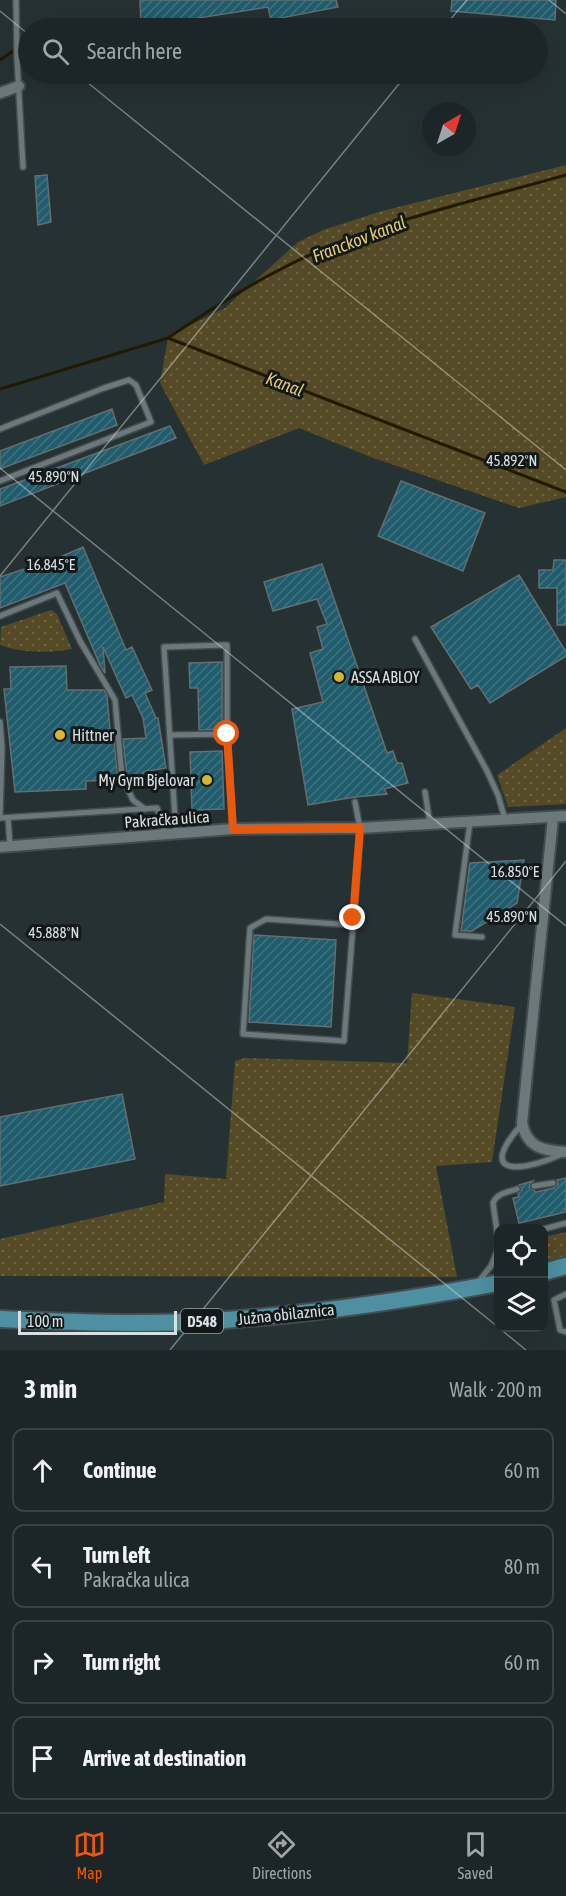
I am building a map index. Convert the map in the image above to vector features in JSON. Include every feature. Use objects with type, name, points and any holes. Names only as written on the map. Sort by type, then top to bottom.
[{"type":"main road","points":[[548,1271],[566,1266]]},
{"type":"main road","name":"Južna obilaznica","points":[[0,1319],[219,1320],[331,1310],[494,1284]]},
{"type":"street","points":[[0,93],[19,86]]},
{"type":"street","name":"Pakračka ulica","points":[[5,847],[233,829],[360,828],[566,816]]},
{"type":"street","points":[[553,818],[522,1124],[525,1134],[543,1150],[566,1152]]},
{"type":"lane","points":[[16,0],[18,57]]},
{"type":"lane","points":[[19,86],[23,167]]},
{"type":"lane","points":[[0,429],[129,380],[136,386],[151,422],[0,481]]},
{"type":"lane","points":[[0,616],[57,593],[80,641],[115,700],[122,777],[133,800],[144,809]]},
{"type":"lane","points":[[415,639],[487,771],[498,795],[505,820]]},
{"type":"lane","points":[[171,833],[170,735],[164,647],[227,645],[227,734],[233,829]]},
{"type":"lane","points":[[0,722],[2,748],[0,818],[157,808],[171,833]]},
{"type":"lane","points":[[170,735],[227,734]]},
{"type":"lane","points":[[425,792],[430,824]]},
{"type":"lane","points":[[352,925],[266,919],[250,928],[243,1034],[344,1041],[360,828],[355,802]]},
{"type":"lane","points":[[5,847],[8,818]]},
{"type":"lane","points":[[470,822],[455,934],[482,937]]},
{"type":"lane","points":[[522,1124],[503,1149],[501,1158],[505,1165],[522,1166],[541,1162],[566,1152]]},
{"type":"lane","points":[[534,1186],[553,1183]]},
{"type":"lane","points":[[495,1224],[492,1208],[495,1198],[517,1189]]},
{"type":"lane","points":[[548,1228],[566,1223]]},
{"type":"lane","points":[[469,1288],[480,1281],[494,1259]]},
{"type":"lane","points":[[566,1294],[554,1300],[560,1330],[566,1332]]},
{"type":"shaded area","points":[[566,165],[566,497],[519,508],[368,456],[299,428],[204,465],[160,383],[168,338],[225,308],[298,242],[323,230],[382,211]]},
{"type":"shaded area","points":[[51,610],[57,614],[72,649],[36,652],[16,650],[0,645],[1,627]]},
{"type":"shaded area","points":[[566,728],[566,804],[508,807],[497,775]]},
{"type":"shaded area","points":[[412,993],[515,1007],[492,1162],[436,1166],[457,1277],[0,1276],[0,1239],[164,1202],[165,1174],[226,1179],[235,1061],[245,1058],[407,1063]]},
{"type":"shaded area","points":[[566,1232],[566,1256],[548,1261],[548,1236]]},
{"type":"building","points":[[140,0],[336,0],[338,7],[281,18],[271,18],[268,7],[198,18],[141,18]]},
{"type":"building","points":[[452,0],[556,0],[555,20],[451,11]]},
{"type":"building","points":[[47,175],[51,222],[38,225],[35,176]]},
{"type":"building","points":[[112,409],[117,425],[0,469],[0,451]]},
{"type":"building","points":[[170,426],[176,438],[0,506],[0,489]]},
{"type":"building","points":[[401,481],[485,513],[463,571],[378,536]]},
{"type":"building","points":[[83,547],[126,650],[132,647],[152,690],[145,693],[158,718],[166,768],[143,772],[143,781],[130,782],[127,776],[123,739],[146,738],[143,718],[132,695],[126,698],[103,647],[105,673],[100,665],[65,583],[0,608],[0,577],[58,558]]},
{"type":"building","points":[[554,560],[566,560],[566,625],[557,625],[557,588],[539,588],[539,570],[553,570]]},
{"type":"building","name":"ASSA ABLOY","points":[[322,564],[387,753],[393,751],[397,763],[402,763],[408,783],[384,789],[387,794],[308,805],[292,709],[323,702],[310,653],[323,649],[317,627],[327,624],[317,599],[273,611],[264,582]]},
{"type":"building","points":[[519,575],[566,652],[566,656],[490,703],[478,685],[471,689],[431,627]]},
{"type":"building","points":[[222,662],[222,729],[199,730],[198,688],[190,688],[189,663]]},
{"type":"building","name":"Hittner","points":[[66,666],[67,690],[104,690],[107,696],[118,780],[86,781],[86,789],[15,792],[4,689],[11,689],[10,667]]},
{"type":"building","name":"My Gym Bjelovar","points":[[222,751],[224,809],[192,810],[190,752]]},
{"type":"building","points":[[524,860],[517,903],[472,931],[461,931],[470,863]]},
{"type":"building","points":[[254,935],[336,940],[331,1027],[249,1022]]},
{"type":"building","points":[[122,1094],[135,1159],[0,1186],[0,1117]]},
{"type":"building","points":[[566,1178],[566,1212],[519,1223],[513,1198],[519,1197],[518,1194],[522,1190],[519,1185],[533,1181],[529,1187],[536,1192],[554,1188],[558,1184],[557,1180]]},
{"type":"waterway","points":[[0,60],[16,49]]},
{"type":"waterway","name":"Franckov kanal","points":[[168,338],[267,276],[319,251],[373,230],[421,215],[566,175]]},
{"type":"waterway","name":"Kanal","points":[[0,389],[168,338],[566,492]]},
{"type":"place","name":"ASSA ABLOY","points":[[339,677]]},
{"type":"place","name":"Hittner","points":[[60,735]]},
{"type":"place","name":"My Gym Bjelovar","points":[[207,780]]},
{"type":"route","points":[[227,734],[233,829],[360,828],[353,918]]}]
